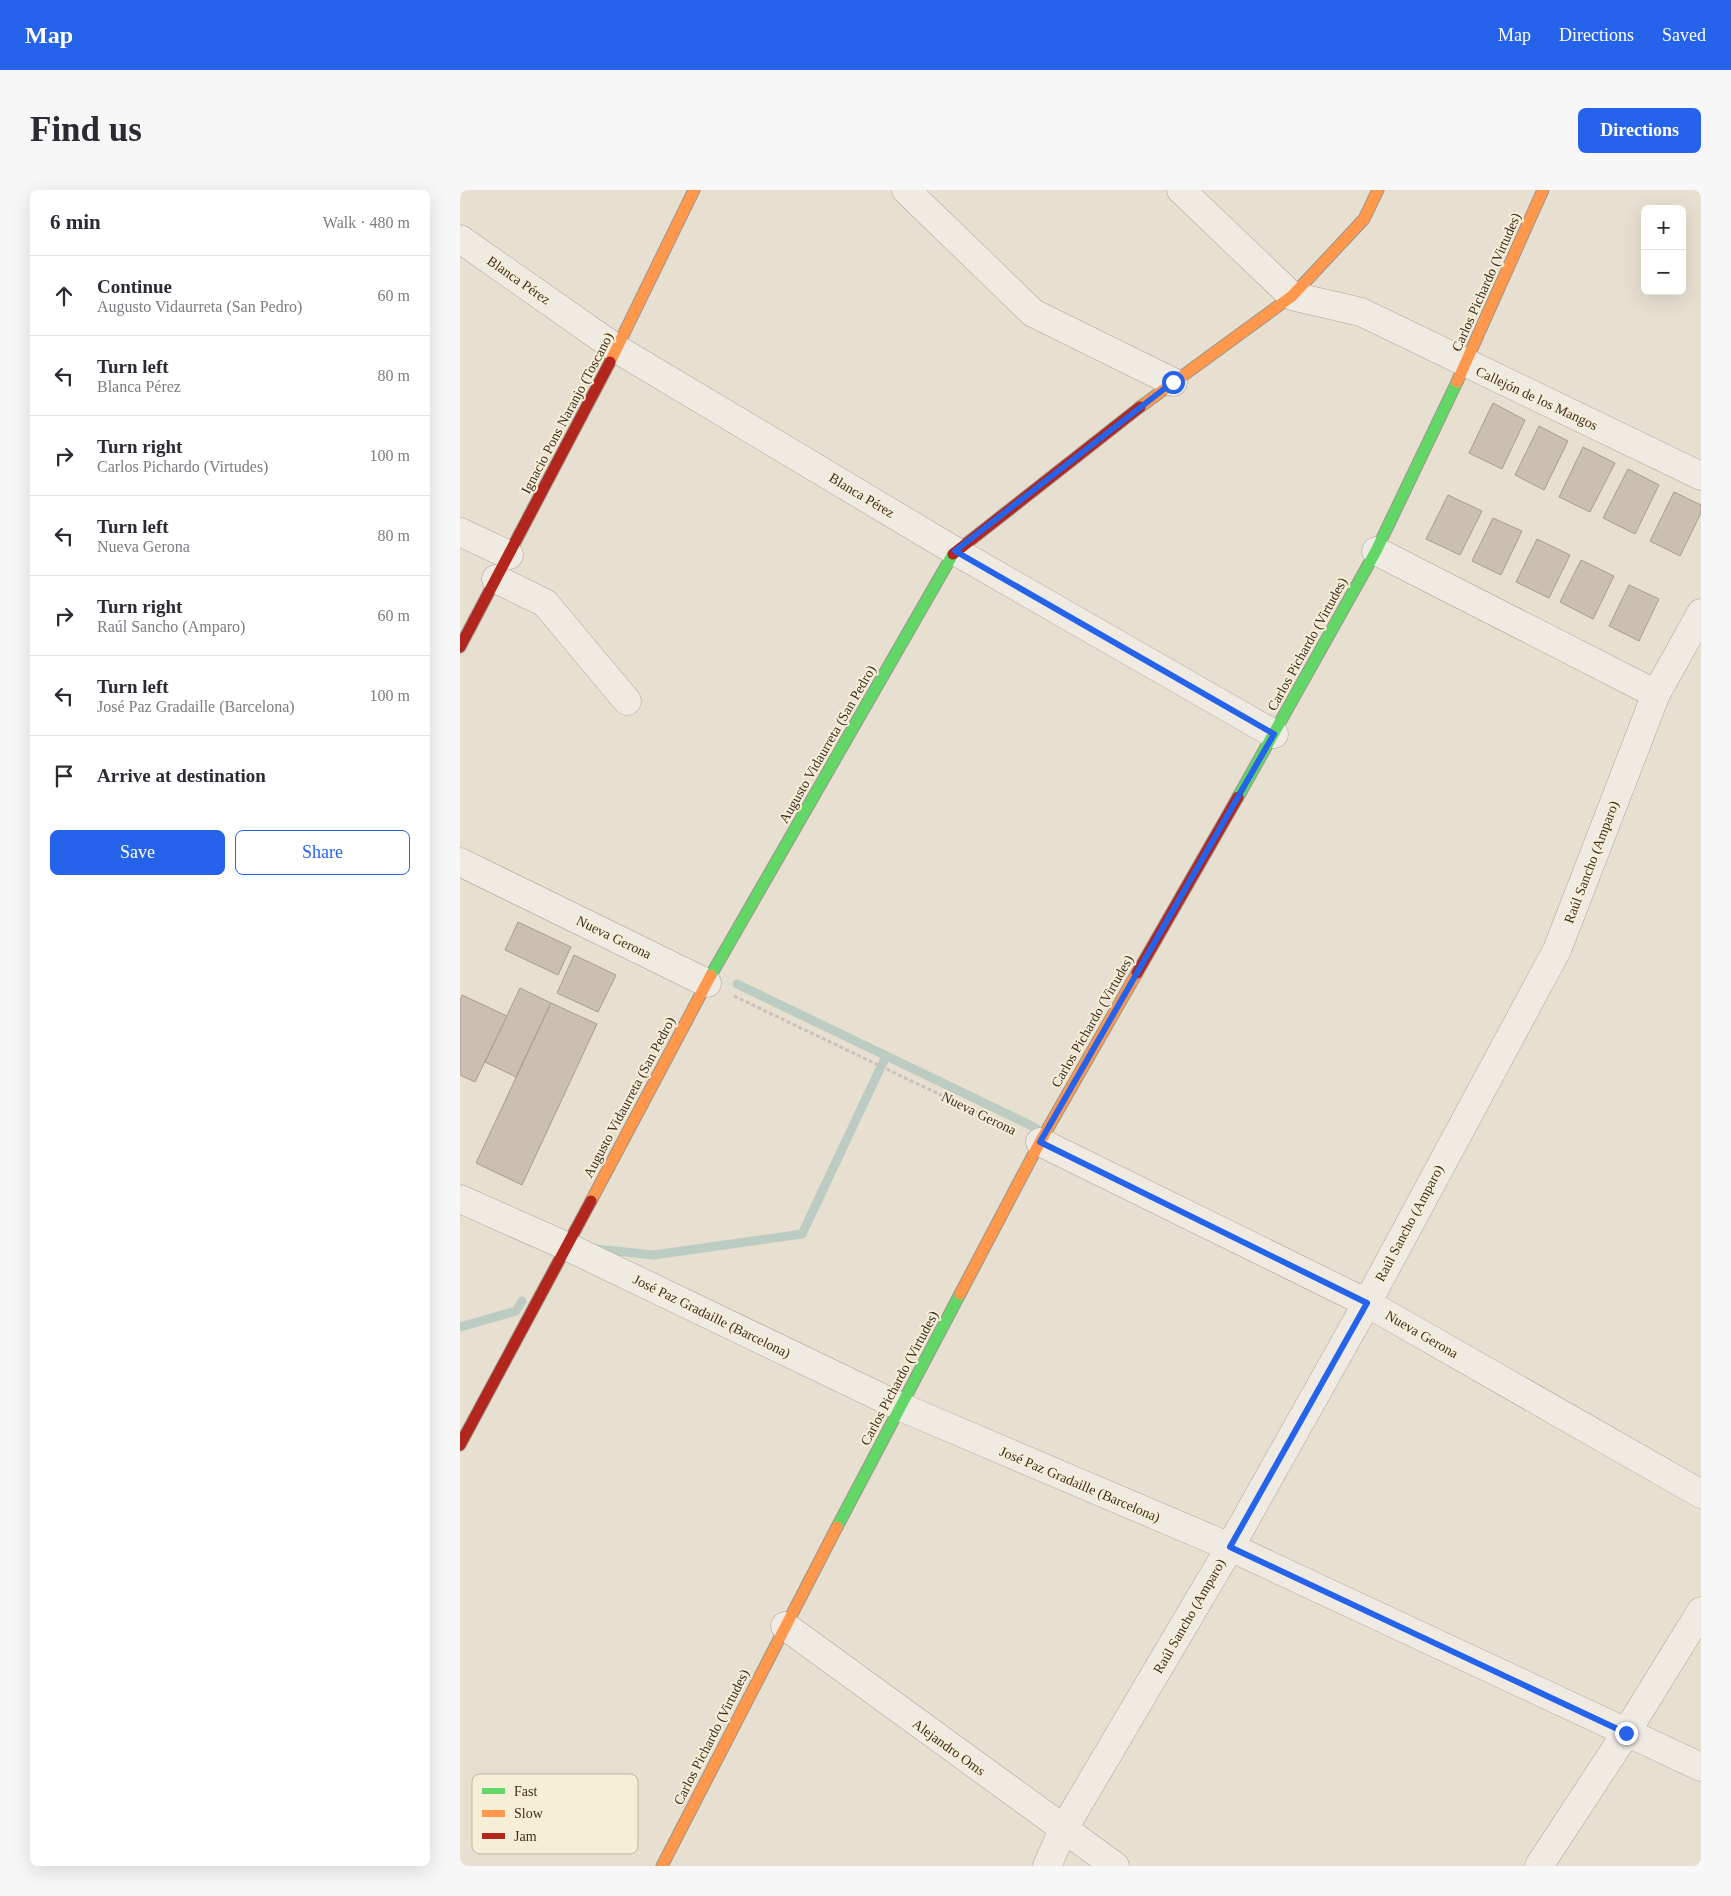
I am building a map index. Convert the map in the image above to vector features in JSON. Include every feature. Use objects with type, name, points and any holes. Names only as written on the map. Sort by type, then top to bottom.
[{"type":"street","name":"Ignacio Pons Naranjo (Toscano)","points":[[460,647],[617,350],[694,190]]},
{"type":"street","points":[[906,190],[1033,313],[1173,382]]},
{"type":"street","points":[[1180,190],[1292,296]]},
{"type":"street","name":"Augusto Vidaurreta (San Pedro)","points":[[460,1445],[707,983],[955,551],[1173,382],[1292,296],[1364,219],[1378,190]]},
{"type":"street","name":"Carlos Pichardo (Virtudes)","points":[[662,1866],[785,1626],[1040,1142],[1274,734],[1376,551],[1466,364],[1543,190]]},
{"type":"street","name":"Blanca Pérez","points":[[460,239],[617,350],[955,551],[1274,734]]},
{"type":"street","name":"Callejón de los Mangos","points":[[1292,296],[1361,312],[1701,476]]},
{"type":"street","points":[[460,532],[544,603],[627,701]]},
{"type":"street","points":[[1376,551],[1656,694]]},
{"type":"street","name":"Raúl Sancho (Amparo)","points":[[1047,1866],[1063,1830],[1230,1547],[1367,1303],[1557,950],[1656,694],[1701,613]]},
{"type":"street","name":"Nueva Gerona","points":[[460,862],[707,983]]},
{"type":"street","name":"Nueva Gerona","points":[[1040,1142],[1367,1303],[1701,1494]]},
{"type":"street","name":"José Paz Gradaille (Barcelona)","points":[[460,1199],[566,1246],[901,1407],[1230,1547],[1701,1767]]},
{"type":"street","points":[[1539,1866],[1626,1733],[1701,1611]]},
{"type":"street","name":"Alejandro Oms","points":[[785,1626],[1115,1866]]},
{"type":"path","name":"Nueva Gerona","points":[[707,983],[1040,1142]]},
{"type":"building","points":[[1493,403],[1525,420],[1502,469],[1469,453]]},
{"type":"building","points":[[1539,426],[1568,441],[1544,490],[1515,475]]},
{"type":"building","points":[[1583,447],[1615,463],[1590,512],[1559,497]]},
{"type":"building","points":[[1628,469],[1659,485],[1635,534],[1603,518]]},
{"type":"building","points":[[1674,492],[1701,505],[1701,513],[1680,556],[1650,541]]},
{"type":"building","points":[[1448,495],[1482,511],[1460,555],[1426,539]]},
{"type":"building","points":[[1493,518],[1522,531],[1501,575],[1472,561]]},
{"type":"building","points":[[1537,539],[1570,555],[1549,598],[1516,582]]},
{"type":"building","points":[[1581,560],[1614,576],[1593,619],[1560,602]]},
{"type":"building","points":[[1629,585],[1659,599],[1639,641],[1609,626]]},
{"type":"building","points":[[518,922],[571,947],[558,975],[505,950]]},
{"type":"building","points":[[574,955],[616,975],[598,1012],[557,993]]},
{"type":"building","points":[[520,988],[551,1003],[516,1077],[485,1062]]},
{"type":"building","points":[[462,995],[507,1016],[475,1082],[460,1075],[460,1000]]},
{"type":"building","points":[[551,1003],[597,1024],[522,1185],[476,1163]]},
{"type":"waterway","points":[[737,984],[1036,1128]]},
{"type":"waterway","points":[[596,1249],[654,1255],[802,1234],[886,1056]]},
{"type":"waterway","points":[[460,1327],[516,1311],[522,1301]]},
{"type":"traffic: fast","points":[[1238,797],[1376,551],[1457,382]]},
{"type":"traffic: fast","points":[[711,975],[953,554]]},
{"type":"traffic: fast","points":[[837,1527],[960,1294]]},
{"type":"traffic: slow","points":[[610,362],[694,190]]},
{"type":"traffic: slow","points":[[1140,407],[1292,296],[1364,219],[1378,190]]},
{"type":"traffic: slow","points":[[1457,382],[1543,190]]},
{"type":"traffic: slow","points":[[960,1294],[1040,1142],[1137,973]]},
{"type":"traffic: slow","points":[[591,1201],[711,975]]},
{"type":"traffic: slow","points":[[662,1866],[837,1527]]},
{"type":"traffic: jam","points":[[460,647],[610,362]]},
{"type":"traffic: jam","points":[[953,554],[1140,407]]},
{"type":"traffic: jam","points":[[1137,973],[1238,797]]},
{"type":"traffic: jam","points":[[460,1445],[591,1201]]},
{"type":"route","points":[[1173,382],[955,551],[1274,734],[1040,1142],[1367,1303],[1230,1547],[1626,1733]]}]
